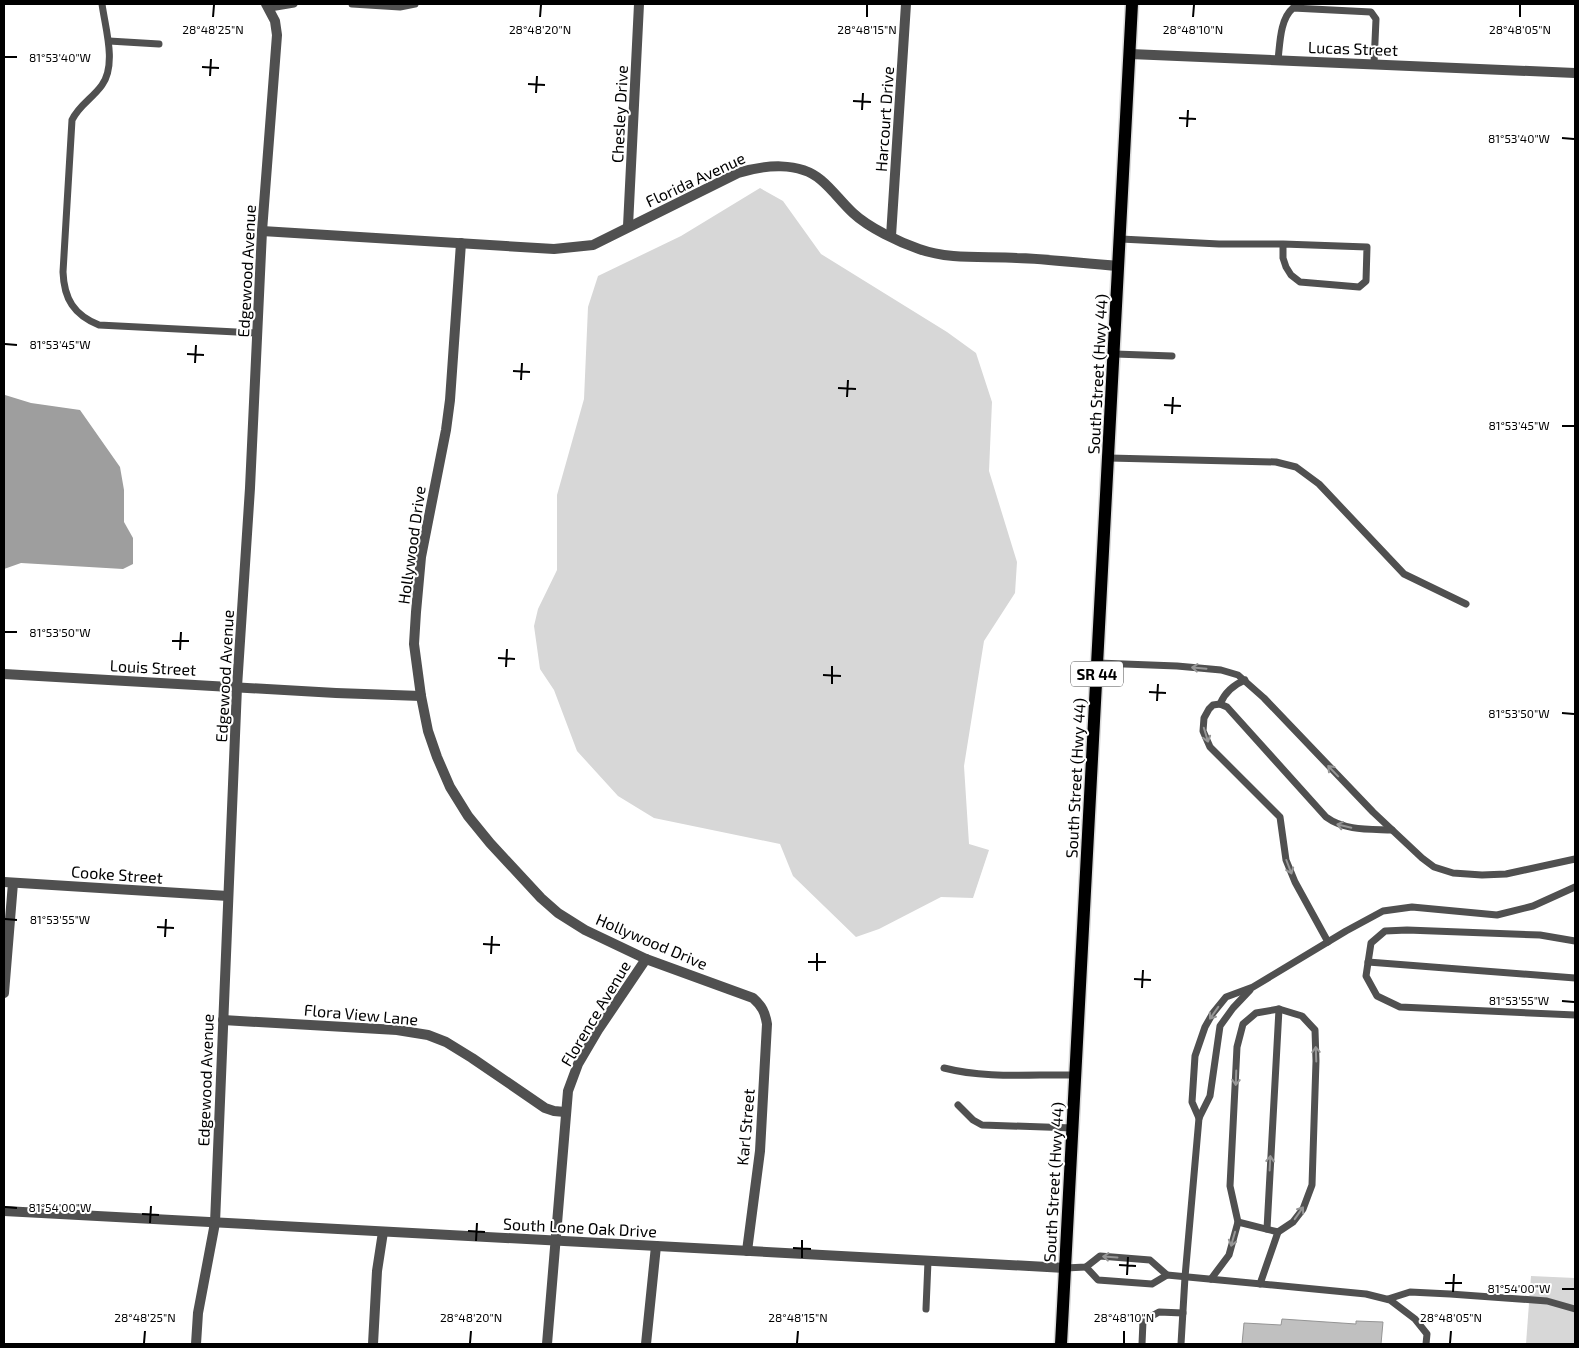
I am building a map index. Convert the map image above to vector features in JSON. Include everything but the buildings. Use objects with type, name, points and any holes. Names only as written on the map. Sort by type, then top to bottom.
[{"type":"main road","name":"South Street (Hwy 44)","points":[[1061,1344],[1115,354],[1132,4]]},
{"type":"street","name":"Chesley Drive","points":[[628,226],[639,4]]},
{"type":"street","name":"Harcourt Drive","points":[[891,236],[906,4]]},
{"type":"street","name":"Edgewood Avenue","points":[[196,1344],[198,1313],[215,1223],[237,687],[250,488],[262,232],[276,35],[275,21],[268,6]]},
{"type":"street","name":"Lucas Street","points":[[1130,54],[1575,73]]},
{"type":"street","name":"Florida Avenue","points":[[262,232],[554,249],[593,245],[738,173],[757,167],[773,165],[809,172],[866,223],[919,249],[940,254],[1119,266]]},
{"type":"street","name":"Hollywood Drive","points":[[460,243],[450,400],[446,430],[420,558],[414,644],[428,731],[450,788],[468,816],[490,842],[541,898],[558,913],[585,930],[646,959],[753,998],[762,1006]]},
{"type":"street","name":"Louis Street","points":[[4,674],[336,694],[421,696]]},
{"type":"street","name":"Cooke Street","points":[[8,882],[228,896]]},
{"type":"street","points":[[4,994],[8,882]]},
{"type":"street","name":"Florence Avenue","points":[[547,1344],[568,1091],[578,1064],[598,1030],[646,959]]},
{"type":"street","name":"Karl Street","points":[[748,1251],[760,1151],[763,1101],[767,1024],[766,1014],[762,1006]]},
{"type":"street","name":"Flora View Lane","points":[[222,1020],[397,1030],[428,1035],[446,1042],[472,1058],[546,1108],[565,1112]]},
{"type":"street","name":"South Lone Oak Drive","points":[[4,1211],[1065,1268]]},
{"type":"street","points":[[373,1344],[378,1271],[383,1232]]},
{"type":"street","points":[[646,1344],[656,1246]]},
{"type":"lane","points":[[102,4],[109,41],[107,76],[102,85],[76,111],[72,120],[63,272],[67,298],[82,316],[99,325],[257,333]]},
{"type":"lane","points":[[268,6],[294,4]]},
{"type":"lane","points":[[352,4],[400,7],[414,4]]},
{"type":"lane","points":[[1278,60],[1286,13],[1293,8],[1371,12],[1376,19],[1374,64]]},
{"type":"lane","points":[[109,41],[159,44]]},
{"type":"lane","points":[[1121,239],[1220,244],[1283,244],[1367,247],[1366,281],[1359,287],[1300,282],[1291,275],[1286,267],[1283,258],[1283,244]]},
{"type":"lane","points":[[1115,354],[1172,356]]},
{"type":"lane","points":[[1109,458],[1276,462],[1296,467],[1319,484],[1404,574],[1466,604]]},
{"type":"lane","points":[[1098,663],[1177,666],[1221,670],[1238,675],[1264,698],[1373,812],[1434,867],[1453,872],[1482,875],[1506,874],[1575,859]]},
{"type":"lane","points":[[1220,704],[1222,698],[1235,684],[1245,680]]},
{"type":"lane","points":[[1328,942],[1295,882],[1286,860],[1280,817],[1210,747],[1203,731],[1204,718],[1208,708],[1220,704],[1227,707],[1326,817],[1334,823],[1342,826],[1392,830]]},
{"type":"lane","points":[[1199,1118],[1192,1102],[1195,1056],[1213,1013],[1226,997],[1253,987],[1383,911],[1412,907],[1497,915],[1533,906],[1575,887]]},
{"type":"lane","points":[[1575,941],[1540,935],[1407,930],[1385,932],[1371,943],[1366,976],[1377,996],[1400,1007],[1575,1015]]},
{"type":"lane","points":[[1368,962],[1575,978]]},
{"type":"lane","points":[[1181,1344],[1199,1118],[1210,1096],[1220,1026],[1233,1008],[1253,987]]},
{"type":"lane","points":[[1267,1229],[1279,1009]]},
{"type":"lane","points":[[1211,1279],[1229,1255],[1238,1222],[1230,1186],[1237,1047],[1243,1024],[1256,1013],[1279,1009],[1302,1016],[1315,1030],[1316,1061],[1312,1185],[1303,1209],[1293,1222],[1278,1232],[1260,1284]]},
{"type":"lane","points":[[944,1068],[960,1072],[1002,1076],[1076,1074]]},
{"type":"lane","points":[[958,1106],[974,1120],[982,1124],[1073,1128]]},
{"type":"lane","points":[[1238,1222],[1278,1232]]},
{"type":"lane","points":[[1065,1268],[1086,1267],[1100,1256],[1150,1260],[1167,1275],[1366,1294],[1388,1300],[1415,1319],[1427,1334],[1426,1344]]},
{"type":"lane","points":[[926,1309],[928,1261]]},
{"type":"lane","points":[[1086,1267],[1098,1280],[1152,1284],[1167,1275]]},
{"type":"lane","points":[[1388,1300],[1410,1292],[1547,1301],[1575,1309]]},
{"type":"lane","points":[[1142,1344],[1143,1321],[1160,1312],[1183,1312]]},
{"type":"shaded area","points":[[760,188],[783,201],[821,254],[947,332],[976,353],[992,402],[989,471],[1017,562],[1015,593],[984,641],[964,766],[969,844],[989,850],[973,898],[941,897],[879,929],[856,937],[793,876],[780,844],[654,818],[618,796],[577,751],[554,690],[540,669],[534,626],[538,609],[557,570],[557,495],[584,399],[588,307],[598,276],[681,236]]},
{"type":"shaded area","points":[[5,395],[31,403],[80,410],[120,467],[124,490],[124,522],[133,538],[133,564],[123,569],[21,563],[4,569]]},
{"type":"shaded area","points":[[1531,1276],[1575,1278],[1575,1344],[1526,1344]]}]
